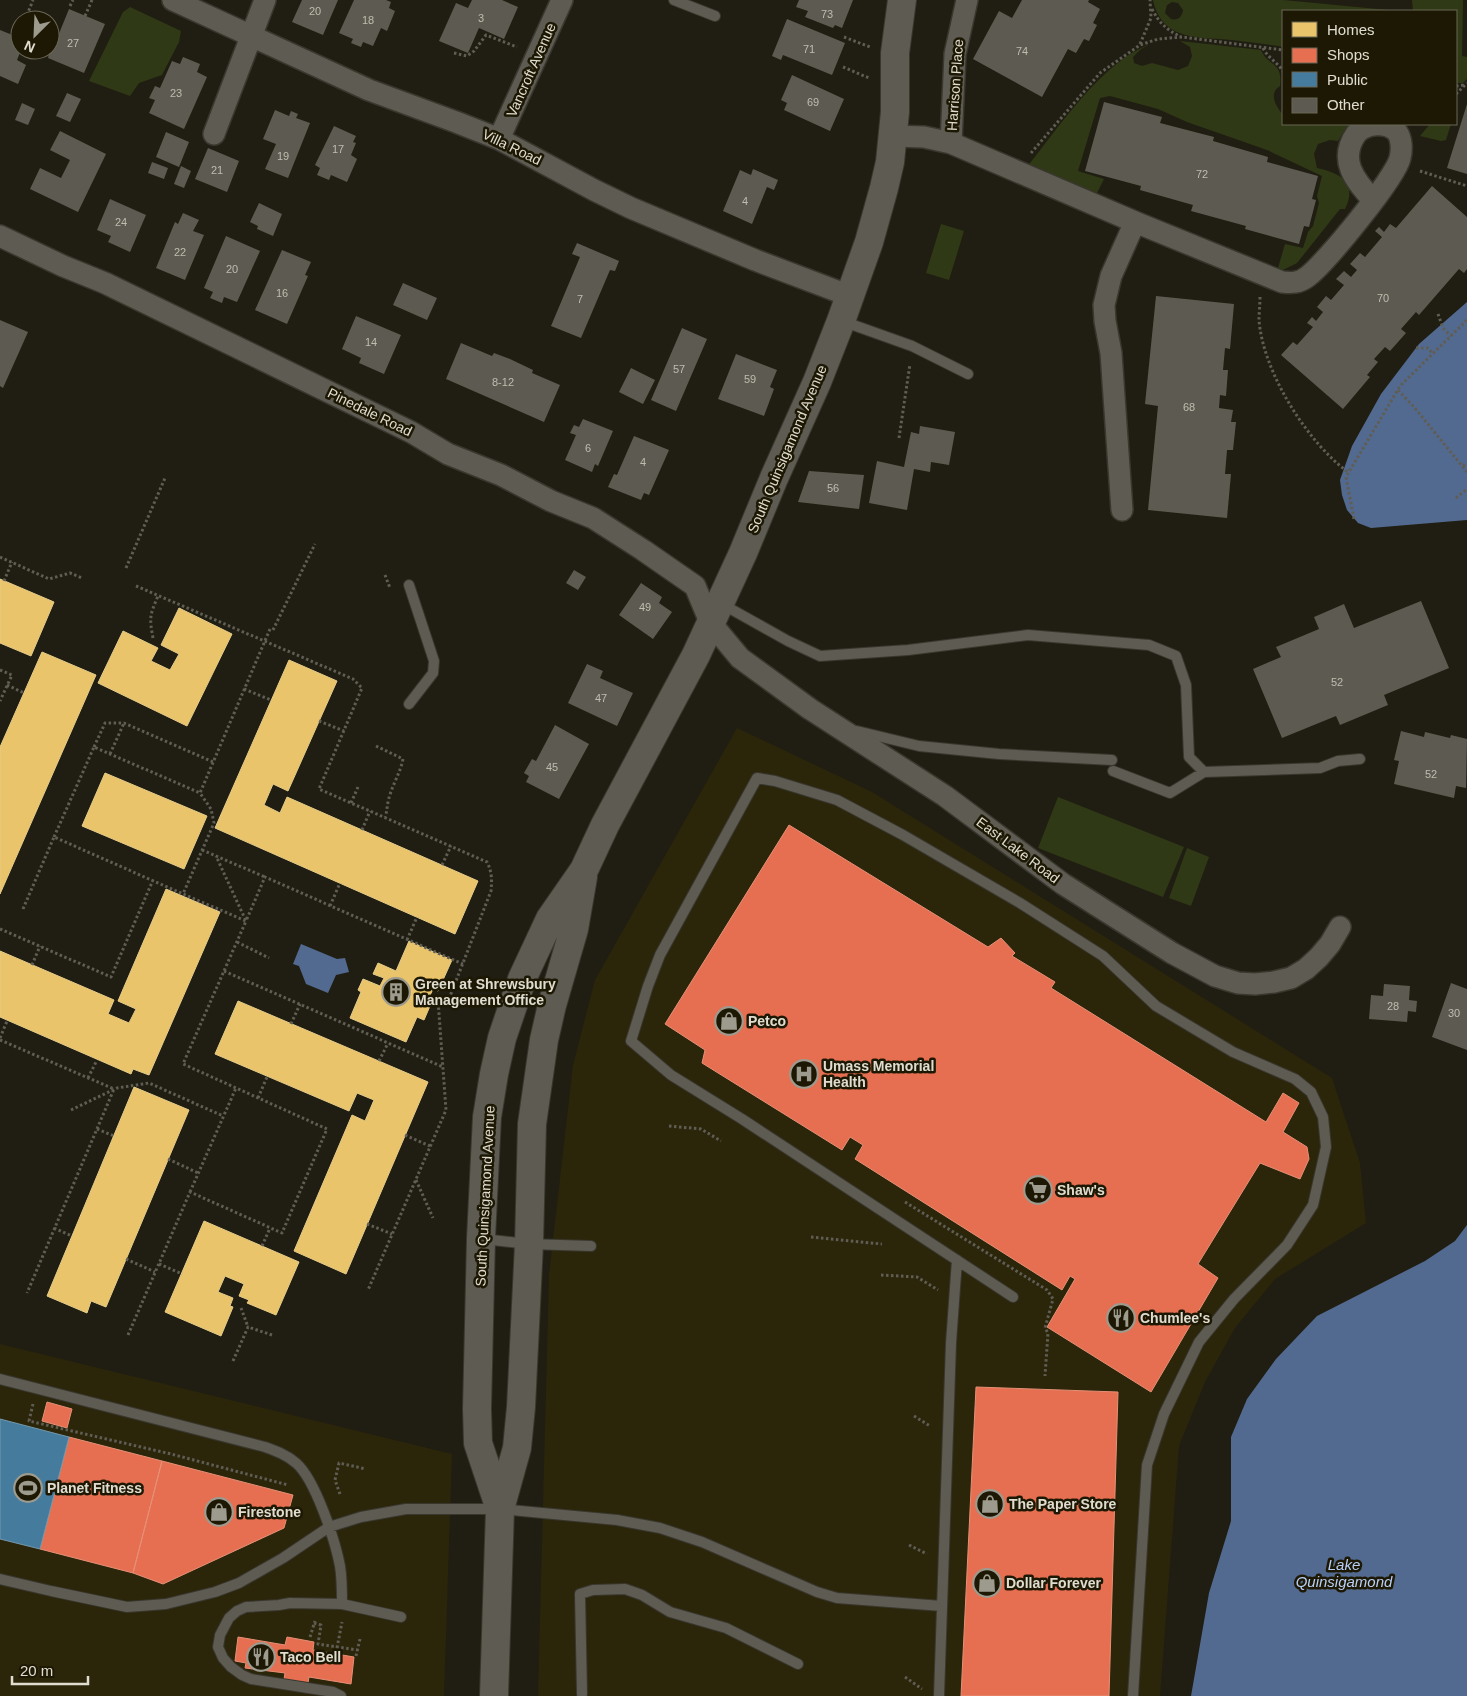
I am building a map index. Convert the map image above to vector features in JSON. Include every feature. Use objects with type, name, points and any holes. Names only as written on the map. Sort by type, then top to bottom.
[{"type":"main road","name":"South Quinsigamond Avenue","points":[[500,1510],[478,1443],[481,1238],[487,1117],[502,1038],[522,979],[550,918],[584,870],[609,817],[680,687],[715,613],[806,406],[845,309],[878,214],[890,162],[894,136],[896,53],[902,0]]},
{"type":"main road","name":"South Quinsigamond Avenue","points":[[494,1696],[500,1510],[517,1448],[521,1407],[529,1244],[530,1151],[544,1040],[552,1004],[574,929],[584,870]]},
{"type":"street","name":"Villa Road","points":[[173,0],[369,90],[499,139],[631,208],[755,260],[845,309]]},
{"type":"street","points":[[214,134],[265,0]]},
{"type":"street","name":"Vancroft Avenue","points":[[499,139],[562,0]]},
{"type":"street","name":"Harrison Place","points":[[894,136],[924,138],[951,143],[954,54],[967,0]]},
{"type":"street","points":[[1370,125],[1358,132],[1352,141],[1348,161],[1354,177],[1361,188],[1373,200]]},
{"type":"street","points":[[951,143],[1135,222],[1282,282],[1295,283],[1306,278],[1327,258],[1397,166],[1401,151],[1400,138],[1392,129],[1378,125]]},
{"type":"street","points":[[1122,510],[1111,353],[1104,321],[1104,306],[1111,276],[1135,222]]},
{"type":"street","name":"Pinedale Road","points":[[0,236],[105,283],[411,432],[448,454],[501,475],[551,501],[593,518],[694,586],[715,613]]},
{"type":"street","name":"East Lake Road","points":[[715,613],[740,658],[810,709],[946,796],[1063,884],[1172,953],[1215,976],[1238,983],[1255,984],[1291,978],[1306,969],[1319,957],[1330,944],[1340,927]]},
{"type":"lane","points":[[674,0],[715,16]]},
{"type":"lane","points":[[845,309],[968,374]]},
{"type":"lane","points":[[408,585],[434,661],[433,673],[410,704]]},
{"type":"lane","points":[[715,613],[788,641],[820,656],[908,650],[1028,635],[1149,645],[1176,656],[1186,685],[1189,757],[1204,772]]},
{"type":"lane","points":[[839,727],[919,746],[999,754],[1112,760]]},
{"type":"lane","points":[[1112,771],[1170,793],[1204,772],[1320,768],[1338,761],[1360,759]]},
{"type":"lane","points":[[1013,1297],[742,1119],[671,1075],[631,1041],[660,955],[757,778],[775,781],[837,800],[903,835],[1020,903],[1103,956],[1156,1006],[1233,1052],[1295,1079],[1311,1092],[1323,1117],[1326,1147],[1312,1205],[1288,1245],[1234,1300],[1199,1342],[1164,1414],[1147,1465],[1133,1696]]},
{"type":"lane","points":[[481,1238],[529,1244],[591,1246]]},
{"type":"lane","points":[[939,1696],[951,1343],[957,1260]]},
{"type":"lane","points":[[0,1379],[265,1447],[297,1463],[308,1477],[329,1527],[340,1563],[342,1604]]},
{"type":"lane","points":[[0,1579],[127,1607],[166,1604],[215,1592],[239,1583],[283,1558],[329,1527],[361,1517],[396,1510],[500,1510],[617,1520],[660,1528],[702,1542],[817,1592],[837,1598],[942,1606]]},
{"type":"lane","points":[[582,1694],[580,1594],[593,1590],[625,1589],[642,1595],[670,1612],[726,1628],[798,1664]]},
{"type":"lane","points":[[341,1696],[333,1692],[251,1679],[242,1675],[223,1658],[218,1647],[220,1635],[229,1618],[246,1607],[290,1603],[342,1604],[401,1617]]},
{"type":"path","points":[[70,6],[73,0]]},
{"type":"path","points":[[85,16],[92,0]]},
{"type":"path","points":[[1140,45],[1151,18],[1150,0]]},
{"type":"path","points":[[1151,6],[1162,24],[1169,31],[1182,37]]},
{"type":"path","points":[[454,53],[467,56],[474,51],[486,35],[522,49]]},
{"type":"path","points":[[844,37],[871,48]]},
{"type":"path","points":[[1017,171],[1100,73],[1140,45],[1158,39],[1182,37],[1282,50]]},
{"type":"path","points":[[1262,47],[1266,54],[1282,70]]},
{"type":"path","points":[[843,67],[869,78]]},
{"type":"path","points":[[1397,166],[1434,175],[1467,186]]},
{"type":"path","points":[[1268,276],[1261,293],[1259,320],[1265,350],[1274,376],[1291,407],[1313,437],[1332,459],[1349,473]]},
{"type":"path","points":[[1438,314],[1442,328],[1451,336]]},
{"type":"path","points":[[1354,519],[1346,477],[1398,390],[1467,320]]},
{"type":"path","points":[[899,438],[912,346]]},
{"type":"path","points":[[1416,348],[1428,348],[1433,354]]},
{"type":"path","points":[[1398,390],[1467,472]]},
{"type":"path","points":[[1462,466],[1467,463]]},
{"type":"path","points":[[126,568],[165,478]]},
{"type":"path","points":[[1456,498],[1467,489]]},
{"type":"path","points":[[200,793],[265,641],[297,578],[301,574],[314,544]]},
{"type":"path","points":[[0,557],[49,579],[70,573],[82,578]]},
{"type":"path","points":[[4,581],[12,562]]},
{"type":"path","points":[[136,586],[353,679],[362,688],[319,789],[487,862],[492,878],[491,891],[485,910],[447,1004],[438,1000],[446,1110],[368,1290]]},
{"type":"path","points":[[153,638],[150,614],[158,596]]},
{"type":"path","points":[[0,670],[12,675],[0,702]]},
{"type":"path","points":[[7,685],[24,693]]},
{"type":"path","points":[[244,689],[271,700]]},
{"type":"path","points":[[319,721],[344,731]]},
{"type":"path","points":[[23,909],[105,723],[124,724],[213,762]]},
{"type":"path","points":[[110,754],[124,724]]},
{"type":"path","points":[[376,746],[403,759],[388,802],[385,818]]},
{"type":"path","points":[[94,747],[200,793],[211,809],[214,823],[183,894]]},
{"type":"path","points":[[351,803],[358,787]]},
{"type":"path","points":[[362,830],[370,811]]},
{"type":"path","points":[[54,837],[246,921]]},
{"type":"path","points":[[442,866],[451,846]]},
{"type":"path","points":[[202,850],[463,964]]},
{"type":"path","points":[[216,856],[246,921]]},
{"type":"path","points":[[190,1192],[282,1233],[327,1128],[183,1064],[265,878]]},
{"type":"path","points":[[0,929],[111,977],[152,880]]},
{"type":"path","points":[[330,906],[340,883]]},
{"type":"path","points":[[407,940],[417,917]]},
{"type":"path","points":[[237,942],[269,958]]},
{"type":"path","points":[[32,965],[40,946]]},
{"type":"path","points":[[224,971],[443,1067]]},
{"type":"path","points":[[291,1024],[300,1004]]},
{"type":"path","points":[[7,1021],[0,1039],[114,1089]]},
{"type":"path","points":[[379,1061],[388,1043]]},
{"type":"path","points":[[88,1078],[97,1060]]},
{"type":"path","points":[[258,1098],[267,1076]]},
{"type":"path","points":[[71,1110],[114,1089],[149,1083],[223,1116]]},
{"type":"path","points":[[128,1336],[236,1088]]},
{"type":"path","points":[[27,1293],[114,1089]]},
{"type":"path","points":[[669,1126],[701,1129],[721,1141]]},
{"type":"path","points":[[97,1129],[114,1136]]},
{"type":"path","points":[[406,1135],[430,1146]]},
{"type":"path","points":[[168,1159],[198,1173]]},
{"type":"path","points":[[416,1179],[433,1218]]},
{"type":"path","points":[[367,1224],[392,1234]]},
{"type":"path","points":[[54,1228],[72,1236]]},
{"type":"path","points":[[262,1246],[270,1228]]},
{"type":"path","points":[[811,1238],[882,1244]]},
{"type":"path","points":[[126,1260],[155,1272]]},
{"type":"path","points":[[159,1264],[182,1274]]},
{"type":"path","points":[[881,1275],[917,1277],[954,1299]]},
{"type":"path","points":[[233,1362],[248,1327],[241,1308]]},
{"type":"path","points":[[248,1327],[272,1335]]},
{"type":"path","points":[[29,1421],[171,1454],[288,1485]]},
{"type":"path","points":[[340,1494],[335,1480],[339,1463],[366,1469]]},
{"type":"path","points":[[310,1637],[317,1616]]},
{"type":"path","points":[[337,1648],[342,1622]]},
{"type":"path","points":[[314,1623],[321,1624],[318,1644],[357,1650]]},
{"type":"path","points":[[356,1656],[360,1639]]},
{"type":"path","points":[[905,1677],[925,1691]]},
{"type":"shaded area","points":[[737,728],[872,792],[1332,1078],[1360,1163],[1366,1223],[1275,1279],[1235,1328],[1205,1382],[1179,1446],[1160,1696],[538,1696],[549,1275],[573,1065],[595,980]]},
{"type":"shaded area","points":[[0,1344],[452,1454],[444,1696],[0,1696]]},
{"type":"green space","points":[[1153,0],[1283,0],[1388,10],[1282,10],[1282,47],[1194,37],[1173,30],[1164,23]],"holes":[[[1172,2],[1178,3],[1183,10],[1182,15],[1178,19],[1171,19],[1165,13],[1167,5]]]},
{"type":"green space","points":[[1412,0],[1463,0],[1462,56],[1467,57],[1467,79],[1463,83],[1457,83],[1457,10],[1413,10]]},
{"type":"green space","points":[[130,7],[181,31],[179,42],[162,75],[139,83],[130,96],[89,81],[123,12]]},
{"type":"green space","points":[[1180,41],[1261,50],[1279,72],[1280,86],[1274,93],[1274,100],[1282,113],[1282,125],[1352,125],[1345,130],[1338,141],[1330,140],[1318,144],[1314,154],[1317,168],[1339,176],[1348,185],[1348,200],[1345,209],[1340,209],[1297,263],[1283,270],[1278,268],[1285,244],[1303,248],[1308,232],[1313,226],[1319,203],[1317,196],[1322,176],[1267,150],[1187,122],[1158,109],[1110,96],[1100,98],[1078,171],[1104,179],[1094,199],[1027,167],[1082,97],[1115,65],[1132,53],[1150,44],[1133,57],[1134,63],[1142,66],[1152,63],[1178,70],[1188,66],[1192,56],[1190,47]]},
{"type":"green space","points":[[1429,125],[1451,125],[1446,140],[1441,141],[1420,136]]},
{"type":"green space","points":[[941,224],[964,231],[949,280],[926,273]]},
{"type":"green space","points":[[1058,797],[1184,847],[1163,897],[1038,848]]},
{"type":"green space","points":[[1187,848],[1209,857],[1191,906],[1169,898]]},
{"type":"water","points":[[1467,302],[1467,520],[1371,528],[1358,523],[1347,510],[1340,480],[1352,446],[1381,394],[1419,344]]},
{"type":"water","points":[[301,944],[337,959],[345,958],[349,972],[336,975],[328,993],[306,984],[299,966],[293,964]]},
{"type":"water","name":"Lake Quinsigamond","points":[[1467,1225],[1467,1696],[1191,1696],[1209,1593],[1231,1521],[1231,1437],[1247,1399],[1276,1359],[1317,1316],[1425,1261],[1455,1241]]},
{"type":"building: Homes","points":[[0,579],[54,602],[31,656],[0,643]]},
{"type":"building: Homes","points":[[179,608],[232,634],[187,726],[98,683],[123,631],[158,648],[151,661],[170,670],[179,654],[161,645]]},
{"type":"building: Homes","points":[[42,652],[96,675],[0,894],[0,747]]},
{"type":"building: Homes","points":[[289,660],[337,681],[288,791],[273,784],[264,805],[280,813],[287,797],[478,881],[455,934],[215,828]]},
{"type":"building: Homes","points":[[105,773],[207,816],[184,869],[82,826]]},
{"type":"building: Homes","points":[[166,889],[220,912],[149,1075],[133,1069],[131,1074],[0,1017],[0,951],[114,1000],[108,1014],[129,1023],[136,1009],[118,1001]]},
{"type":"building: Homes","name":"Green at Shrewsbury Management Office","points":[[409,941],[452,960],[438,991],[433,989],[426,1004],[430,1006],[424,1020],[417,1017],[406,1042],[350,1018],[361,992],[358,990],[363,979],[380,986],[384,978],[373,974],[378,963],[396,971]]},
{"type":"building: Homes","points":[[238,1001],[428,1082],[346,1274],[294,1251],[352,1115],[365,1121],[374,1100],[357,1093],[349,1111],[215,1054]]},
{"type":"building: Homes","points":[[134,1087],[189,1110],[106,1307],[91,1301],[87,1313],[47,1296]]},
{"type":"building: Homes","points":[[204,1221],[299,1262],[276,1315],[247,1303],[249,1300],[239,1296],[244,1284],[225,1276],[218,1292],[233,1298],[230,1306],[233,1307],[221,1336],[165,1312]]},
{"type":"building: Shops","points":[[789,825],[988,947],[1001,938],[1015,953],[1012,956],[1055,982],[1051,988],[1266,1122],[1283,1093],[1299,1103],[1283,1132],[1307,1147],[1309,1159],[1300,1179],[1260,1163],[1198,1264],[1218,1278],[1151,1392],[1047,1327],[1075,1279],[1070,1276],[1062,1290],[855,1159],[863,1145],[850,1137],[842,1150],[702,1063],[705,1050],[665,1024]]},
{"type":"building: Shops","points":[[976,1387],[1118,1392],[1109,1696],[961,1696]]},
{"type":"building: Shops","points":[[47,1402],[72,1409],[67,1428],[42,1421]]},
{"type":"building: Shops","points":[[69,1437],[162,1461],[133,1573],[40,1549]]},
{"type":"building: Shops","name":"Firestone","points":[[162,1461],[293,1495],[284,1528],[163,1584],[133,1573]]},
{"type":"building: Shops","points":[[238,1637],[285,1645],[287,1637],[314,1642],[313,1650],[354,1657],[351,1684],[309,1677],[308,1683],[284,1679],[285,1673],[245,1668],[246,1663],[235,1661]]},
{"type":"building: Public","name":"Planet Fitness","points":[[0,1419],[69,1437],[40,1549],[0,1539]]},
{"type":"building: Other","points":[[302,0],[338,0],[323,35],[292,22]]},
{"type":"building: Other","points":[[354,0],[386,0],[391,2],[389,8],[395,11],[387,31],[381,28],[373,46],[363,42],[361,47],[351,43],[353,39],[339,33]]},
{"type":"building: Other","points":[[472,0],[502,0],[518,7],[504,39],[479,28],[468,53],[439,41],[456,3],[468,8]]},
{"type":"building: Other","points":[[799,0],[853,0],[842,28],[835,25],[833,28],[805,17],[808,11],[796,7]]},
{"type":"building: Other","points":[[1022,0],[1089,0],[1088,2],[1100,9],[1093,23],[1097,25],[1089,41],[1084,39],[1076,53],[1068,49],[1042,97],[973,59],[999,11],[1012,18]]},
{"type":"building: Other","points":[[69,9],[105,24],[84,73],[53,60],[60,60],[60,31]]},
{"type":"building: Other","points":[[787,19],[845,43],[832,75],[783,55],[781,60],[772,56]]},
{"type":"building: Other","points":[[0,30],[10,34],[10,60],[17,60],[26,65],[18,84],[0,76]]},
{"type":"building: Other","points":[[183,57],[200,64],[197,72],[207,77],[184,129],[149,113],[155,100],[149,98],[155,86],[160,88],[172,61],[180,64]]},
{"type":"building: Other","points":[[792,75],[844,99],[830,131],[784,110],[787,103],[781,100]]},
{"type":"building: Other","points":[[67,93],[81,99],[70,122],[56,116]]},
{"type":"building: Other","points":[[1104,102],[1162,117],[1160,123],[1214,137],[1213,141],[1268,157],[1267,162],[1318,176],[1312,199],[1316,200],[1309,227],[1304,226],[1299,244],[1245,229],[1246,226],[1191,211],[1193,205],[1140,190],[1141,186],[1085,171]]},
{"type":"building: Other","points":[[22,103],[35,109],[28,125],[15,120]]},
{"type":"building: Other","points":[[1467,104],[1467,174],[1447,168]]},
{"type":"building: Other","points":[[275,110],[289,116],[291,111],[298,114],[296,118],[310,123],[288,178],[265,169],[276,144],[263,139]]},
{"type":"building: Other","points":[[334,126],[356,136],[353,142],[356,143],[351,155],[357,159],[347,182],[331,175],[329,180],[317,175],[320,168],[315,165]]},
{"type":"building: Other","points":[[60,131],[106,154],[78,212],[30,189],[40,168],[61,178],[70,160],[50,150]]},
{"type":"building: Other","points":[[166,132],[189,142],[179,167],[156,157]]},
{"type":"building: Other","points":[[208,148],[239,161],[227,192],[195,179]]},
{"type":"building: Other","points":[[152,162],[168,168],[164,179],[148,173]]},
{"type":"building: Other","points":[[181,166],[191,171],[184,188],[174,184]]},
{"type":"building: Other","points":[[753,169],[778,180],[774,190],[767,187],[752,224],[723,211],[740,170],[751,175]]},
{"type":"building: Other","points":[[1432,186],[1467,217],[1467,269],[1464,273],[1459,269],[1419,315],[1416,312],[1401,329],[1406,333],[1390,351],[1385,347],[1374,359],[1378,362],[1367,375],[1370,377],[1343,409],[1281,355],[1293,342],[1297,345],[1313,327],[1307,323],[1312,317],[1316,321],[1323,312],[1317,307],[1326,296],[1331,300],[1344,285],[1336,279],[1344,271],[1351,277],[1357,270],[1350,264],[1360,253],[1365,257],[1382,237],[1375,231],[1379,227],[1384,232],[1390,224],[1396,228]]},
{"type":"building: Other","points":[[110,199],[146,215],[130,252],[108,242],[111,236],[97,230]]},
{"type":"building: Other","points":[[259,203],[282,214],[273,236],[257,229],[258,226],[250,222]]},
{"type":"building: Other","points":[[183,213],[199,220],[193,231],[204,235],[185,280],[156,268],[175,222],[178,224]]},
{"type":"building: Other","points":[[226,236],[260,251],[237,302],[224,297],[222,303],[210,298],[213,292],[204,288]]},
{"type":"building: Other","points":[[577,243],[619,261],[615,271],[610,270],[581,338],[551,326],[580,257],[572,254]]},
{"type":"building: Other","points":[[282,250],[311,262],[305,275],[308,276],[287,324],[255,310]]},
{"type":"building: Other","points":[[403,283],[437,298],[427,320],[393,305]]},
{"type":"building: Other","points":[[1156,296],[1234,304],[1230,349],[1225,348],[1223,370],[1228,370],[1226,396],[1220,395],[1219,408],[1233,410],[1231,422],[1236,422],[1233,450],[1227,450],[1225,474],[1231,474],[1227,518],[1148,510],[1158,406],[1145,404]]},
{"type":"building: Other","points":[[356,316],[401,335],[384,374],[359,363],[361,358],[342,349]]},
{"type":"building: Other","points":[[0,320],[28,332],[3,388],[0,386]]},
{"type":"building: Other","points":[[682,328],[707,339],[676,411],[651,400]]},
{"type":"building: Other","points":[[461,343],[492,356],[494,353],[510,359],[533,370],[532,373],[560,385],[544,422],[446,379]]},
{"type":"building: Other","points":[[736,354],[777,370],[770,387],[774,389],[764,416],[718,399]]},
{"type":"building: Other","points":[[631,368],[655,380],[643,404],[619,392]]},
{"type":"building: Other","points":[[583,419],[613,431],[598,466],[595,464],[592,472],[565,460],[576,435],[570,433],[574,425],[579,427]]},
{"type":"building: Other","points":[[920,426],[955,432],[949,465],[931,462],[930,472],[914,469],[907,510],[869,503],[877,461],[904,467],[911,432],[919,434]]},
{"type":"building: Other","points":[[634,436],[669,450],[649,495],[644,493],[641,500],[608,487],[614,474],[617,475]]},
{"type":"building: Other","points":[[809,471],[864,475],[859,509],[798,502]]},
{"type":"building: Other","points":[[574,570],[586,577],[578,590],[566,583]]},
{"type":"building: Other","points":[[641,583],[662,597],[659,603],[672,612],[653,639],[619,615]]},
{"type":"building: Other","points":[[1421,601],[1449,668],[1384,695],[1388,705],[1340,725],[1336,716],[1282,738],[1253,669],[1281,657],[1276,647],[1319,629],[1314,617],[1344,604],[1354,628]]},
{"type":"building: Other","points":[[587,664],[603,671],[600,678],[633,693],[617,726],[568,703]]},
{"type":"building: Other","points":[[555,725],[589,744],[559,799],[526,782],[529,776],[524,773],[532,759],[536,761]]},
{"type":"building: Other","points":[[1401,731],[1424,737],[1425,732],[1450,738],[1451,735],[1467,739],[1466,788],[1456,786],[1454,798],[1394,784],[1399,761],[1394,760]]},
{"type":"building: Other","points":[[1451,983],[1467,989],[1467,1050],[1432,1037]]},
{"type":"building: Other","points":[[1384,984],[1410,986],[1409,1000],[1417,1001],[1416,1012],[1408,1011],[1407,1022],[1369,1019],[1371,995],[1383,996]]},
{"type":"place","name":"Green at Shrewsbury Management Office","points":[[396,992]]},
{"type":"place","name":"Petco","points":[[729,1021]]},
{"type":"place","name":"Umass Memorial Health","points":[[804,1074]]},
{"type":"place","name":"Shaw's","points":[[1038,1190]]},
{"type":"place","name":"Chumlee's","points":[[1121,1318]]},
{"type":"place","name":"Planet Fitness","points":[[28,1488]]},
{"type":"place","name":"The Paper Store","points":[[990,1504]]},
{"type":"place","name":"Firestone","points":[[219,1512]]},
{"type":"place","name":"Dollar Forever","points":[[987,1583]]},
{"type":"place","name":"Taco Bell","points":[[261,1657]]}]
